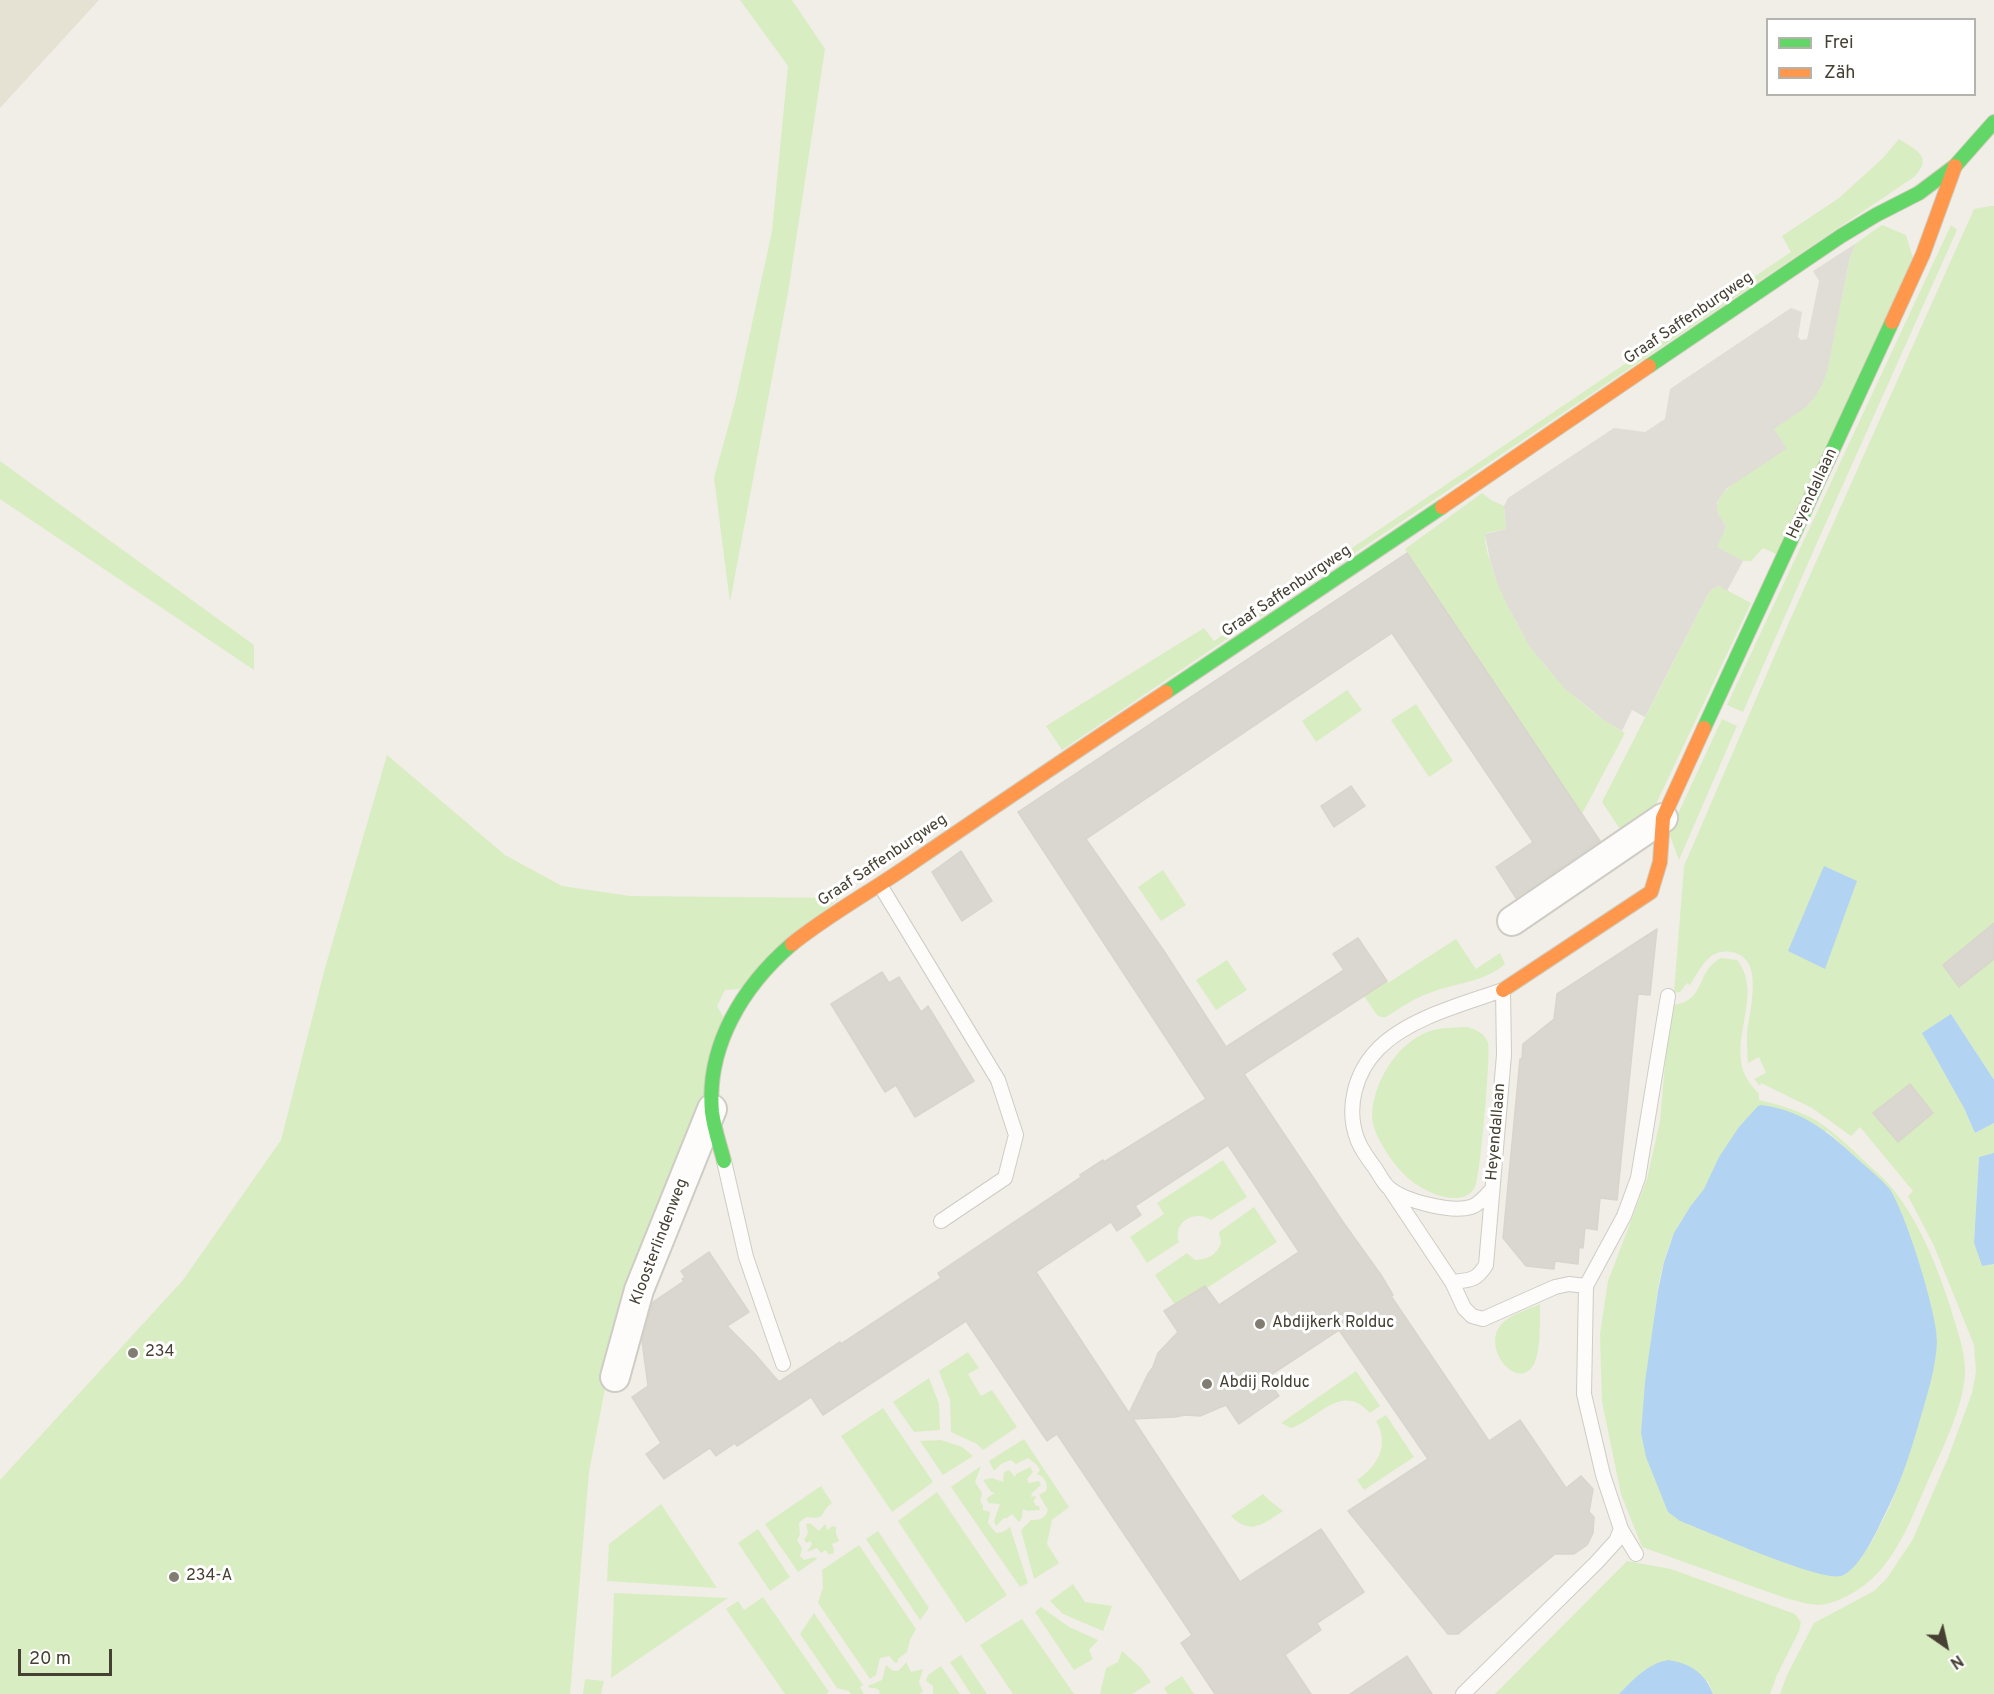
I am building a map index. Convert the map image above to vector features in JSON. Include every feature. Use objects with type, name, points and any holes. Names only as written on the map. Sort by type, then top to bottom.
[{"type":"street","name":"Graaf Saffenburgweg","points":[[724,1161],[712,1109],[712,1083],[717,1057],[729,1021],[748,992],[782,952],[829,916],[880,885],[1002,801],[1352,569],[1841,236],[1919,193],[1954,166],[1994,122]]},
{"type":"street","name":"Heyendallaan","points":[[1503,990],[1651,892],[1660,862],[1663,818],[1923,254],[1954,166]]},
{"type":"street","points":[[1512,921],[1663,818]]},
{"type":"street","name":"Kloosterlindenweg","points":[[615,1377],[639,1290],[712,1109]]},
{"type":"lane","points":[[1839,253],[1841,236]]},
{"type":"lane","points":[[880,885],[998,1080],[1016,1135],[1005,1178],[941,1221]]},
{"type":"lane","name":"Heyendallaan","points":[[1503,990],[1504,1055],[1492,1189],[1479,1202],[1465,1208],[1443,1207],[1412,1200],[1389,1188],[1359,1143],[1355,1133],[1353,1091],[1361,1071],[1379,1048],[1414,1024],[1503,990]]},
{"type":"lane","points":[[1636,1554],[1621,1529],[1595,1447],[1584,1394],[1586,1286],[1624,1216],[1638,1178],[1668,996]]},
{"type":"lane","points":[[724,1161],[746,1257],[783,1364]]},
{"type":"lane","points":[[1389,1188],[1452,1282],[1464,1308],[1472,1316],[1483,1319],[1555,1287],[1569,1284],[1586,1286]]},
{"type":"lane","points":[[1452,1282],[1473,1280],[1481,1274],[1486,1265],[1492,1189]]},
{"type":"lane","points":[[1464,1694],[1596,1563],[1616,1541],[1621,1529]]},
{"type":"shaded area","points":[[0,0],[99,0],[0,108]]},
{"type":"shaded area","points":[[1855,244],[1850,257],[1827,372],[1822,385],[1806,407],[1774,429],[1786,449],[1726,489],[1717,502],[1718,513],[1726,527],[1717,547],[1743,561],[1727,591],[1719,586],[1708,594],[1645,717],[1632,710],[1622,731],[1605,721],[1564,688],[1530,647],[1498,585],[1485,534],[1506,529],[1504,506],[1508,498],[1614,428],[1645,432],[1665,419],[1670,389],[1791,308],[1802,312],[1798,337],[1801,340],[1807,339],[1819,281],[1813,271]]},
{"type":"green space","points":[[740,0],[792,0],[825,49],[788,293],[730,602],[714,478],[735,402],[772,231],[788,66]]},
{"type":"green space","points":[[1899,139],[1923,159],[1920,170],[1914,177],[1062,750],[1046,726],[1204,628],[1214,641],[1791,252],[1782,236],[1839,198],[1882,159]]},
{"type":"green space","points":[[1994,206],[1994,1080],[1951,1014],[1964,1108],[1975,1133],[1994,1123],[1994,1153],[1979,1157],[1974,1243],[1982,1266],[1994,1264],[1994,1694],[1780,1694],[1787,1675],[1814,1623],[1874,1591],[1887,1578],[1913,1539],[1948,1458],[1972,1393],[1976,1372],[1974,1345],[1934,1246],[1908,1196],[1913,1191],[1860,1127],[1851,1136],[1812,1108],[1761,1083],[1760,1086],[1754,1079],[1766,1073],[1759,1057],[1748,1063],[1747,1035],[1753,986],[1749,964],[1742,956],[1731,952],[1716,953],[1701,967],[1690,985],[1687,983],[1680,992],[1674,993],[1684,866],[1790,620],[1974,209]]},
{"type":"green space","points":[[1882,225],[1906,235],[1914,261],[1776,554],[1763,548],[1751,561],[1743,561],[1716,547],[1726,527],[1718,512],[1718,501],[1738,480],[1785,446],[1773,429],[1810,403],[1825,377],[1852,249],[1855,244]]},
{"type":"green space","points":[[1951,225],[1957,230],[1743,712],[1727,705]]},
{"type":"green space","points":[[0,461],[254,645],[254,670],[0,499]]},
{"type":"green space","points":[[1482,493],[1504,506],[1506,529],[1486,533],[1485,542],[1504,597],[1529,644],[1562,684],[1581,702],[1602,719],[1625,733],[1582,814],[1405,549]]},
{"type":"green space","points":[[1719,586],[1751,603],[1648,821],[1624,835],[1602,802],[1708,594]]},
{"type":"green space","points":[[1347,690],[1362,710],[1316,742],[1302,721]]},
{"type":"green space","points":[[1416,704],[1453,761],[1429,777],[1391,720]]},
{"type":"green space","points":[[1722,719],[1737,726],[1679,860],[1669,833]]},
{"type":"green space","points":[[387,755],[505,855],[562,886],[630,896],[839,898],[739,989],[725,990],[717,1006],[723,1016],[705,1108],[608,1373],[589,1472],[570,1694],[0,1694],[0,1480],[183,1280],[281,1140],[325,968]]},
{"type":"green space","points":[[1163,870],[1186,905],[1161,921],[1138,887]]},
{"type":"green space","points":[[1456,939],[1476,969],[1500,953],[1505,964],[1481,978],[1422,996],[1386,1017],[1377,1015],[1364,996]]},
{"type":"green space","points":[[1721,958],[1737,960],[1744,973],[1747,1001],[1741,1061],[1746,1078],[1759,1094],[1759,1100],[1810,1117],[1845,1143],[1892,1188],[1919,1229],[1933,1260],[1950,1306],[1964,1355],[1964,1383],[1958,1410],[1900,1542],[1890,1558],[1865,1585],[1831,1603],[1819,1605],[1788,1599],[1642,1547],[1621,1494],[1602,1402],[1600,1334],[1608,1281],[1647,1179],[1660,1121],[1672,1005],[1683,1003],[1691,998],[1713,964]],"holes":[[[1827,1131],[1888,1187],[1918,1261],[1937,1339],[1928,1390],[1902,1475],[1890,1506],[1871,1543],[1844,1575],[1786,1563],[1680,1521],[1654,1322],[1655,1311],[1660,1276],[1670,1243],[1681,1222],[1710,1179],[1719,1157]]]},
{"type":"green space","points":[[1227,960],[1247,990],[1216,1010],[1196,980]]},
{"type":"green space","points":[[1467,1027],[1482,1034],[1487,1040],[1489,1052],[1480,1163],[1475,1187],[1469,1194],[1453,1198],[1443,1197],[1410,1180],[1391,1159],[1374,1126],[1373,1103],[1387,1068],[1403,1048],[1433,1030]]},
{"type":"green space","points":[[1223,1160],[1247,1197],[1211,1220],[1198,1216],[1186,1219],[1179,1229],[1179,1242],[1147,1263],[1130,1237],[1164,1214],[1157,1203]]},
{"type":"green space","points":[[1254,1207],[1277,1242],[1207,1288],[1205,1286],[1175,1305],[1155,1275],[1187,1253],[1195,1260],[1211,1256],[1221,1243],[1219,1232]]},
{"type":"green space","points":[[1540,1304],[1539,1343],[1536,1358],[1527,1372],[1519,1374],[1511,1371],[1499,1356],[1495,1346],[1496,1335],[1500,1326],[1509,1318]]},
{"type":"green space","points":[[968,1352],[979,1368],[968,1374],[981,1396],[992,1390],[1017,1427],[983,1450],[977,1444],[951,1432],[950,1400],[939,1371]]},
{"type":"green space","points":[[1356,1371],[1380,1406],[1370,1413],[1359,1404],[1340,1401],[1291,1428],[1281,1423]]},
{"type":"green space","points":[[929,1378],[939,1404],[940,1430],[914,1432],[893,1402]]},
{"type":"green space","points":[[883,1408],[933,1482],[892,1512],[841,1436]]},
{"type":"green space","points":[[1386,1415],[1414,1457],[1364,1490],[1357,1480],[1371,1468],[1380,1454],[1382,1439],[1376,1421]]},
{"type":"green space","points":[[1024,1439],[1069,1507],[1052,1520],[1047,1544],[1059,1563],[1034,1579],[1021,1530],[1031,1520],[1042,1518],[1047,1513],[1048,1510],[1039,1495],[1046,1491],[1046,1483],[1037,1474],[1040,1470],[1036,1464],[1028,1458],[1016,1464],[1011,1460],[1001,1464],[994,1471],[989,1461]]},
{"type":"green space","points":[[941,1440],[962,1447],[973,1456],[943,1475],[920,1441]]},
{"type":"green space","points":[[981,1466],[975,1482],[982,1493],[980,1501],[983,1510],[990,1512],[988,1523],[996,1533],[1003,1532],[1010,1527],[1028,1583],[1020,1587],[951,1487]]},
{"type":"green space","points":[[1030,1467],[1033,1472],[1027,1479],[1029,1483],[1039,1481],[1041,1485],[1031,1497],[1035,1496],[1033,1501],[1040,1510],[1023,1509],[1019,1522],[1012,1514],[996,1526],[994,1521],[1000,1504],[988,1503],[987,1498],[995,1493],[991,1492],[983,1480],[992,1478],[1003,1482],[1004,1472],[1009,1470],[1015,1477],[1016,1474]]},
{"type":"green space","points":[[821,1486],[832,1503],[821,1517],[806,1517],[799,1523],[800,1535],[797,1540],[802,1548],[800,1556],[804,1560],[815,1557],[817,1559],[798,1572],[765,1524]]},
{"type":"green space","points":[[937,1492],[1007,1595],[966,1623],[898,1521]]},
{"type":"green space","points":[[1263,1494],[1283,1511],[1263,1524],[1251,1527],[1238,1522],[1231,1516]]},
{"type":"green space","points":[[661,1504],[717,1588],[607,1581],[609,1544]]},
{"type":"green space","points":[[810,1523],[819,1531],[825,1524],[827,1530],[832,1526],[836,1527],[839,1541],[832,1544],[833,1554],[828,1554],[826,1550],[821,1553],[817,1548],[807,1552],[812,1544],[804,1540],[808,1533],[806,1524]]},
{"type":"green space","points":[[758,1529],[790,1577],[770,1591],[738,1543]]},
{"type":"green space","points":[[878,1531],[929,1608],[920,1620],[866,1539]]},
{"type":"green space","points":[[859,1545],[916,1629],[907,1652],[898,1659],[898,1662],[895,1663],[889,1656],[880,1658],[876,1675],[870,1679],[818,1603],[823,1587],[822,1570]]},
{"type":"green space","points":[[1627,1561],[1671,1569],[1795,1614],[1801,1622],[1799,1631],[1770,1694],[1713,1694],[1708,1681],[1633,1681],[1619,1694],[1495,1694]]},
{"type":"green space","points":[[1073,1584],[1085,1602],[1112,1606],[1103,1631],[1063,1614],[1050,1601]]},
{"type":"green space","points":[[614,1593],[728,1598],[611,1678]]},
{"type":"green space","points":[[763,1597],[829,1692],[826,1694],[785,1694],[726,1609],[738,1601],[744,1610]]},
{"type":"green space","points":[[1041,1607],[1069,1627],[1098,1640],[1089,1650],[1093,1659],[1074,1670],[1035,1612]]},
{"type":"green space","points":[[814,1613],[863,1685],[860,1687],[864,1694],[851,1694],[849,1691],[837,1688],[800,1634]]},
{"type":"green space","points":[[1022,1619],[1074,1694],[1013,1694],[980,1645]]},
{"type":"green space","points":[[1122,1651],[1141,1668],[1151,1682],[1132,1694],[1100,1694],[1106,1668],[1118,1662]]},
{"type":"green space","points":[[961,1655],[987,1694],[971,1694],[950,1662]]},
{"type":"green space","points":[[906,1662],[911,1672],[923,1669],[919,1682],[923,1692],[920,1694],[880,1694],[879,1690],[869,1688],[868,1686],[882,1680],[886,1665],[897,1671]]},
{"type":"green space","points":[[941,1666],[960,1694],[933,1694],[933,1686],[926,1681],[928,1675]]},
{"type":"green space","points":[[1182,1676],[1194,1694],[1168,1694],[1164,1688]]},
{"type":"green space","points":[[585,1679],[604,1681],[601,1694],[583,1694]]},
{"type":"water","points":[[1824,866],[1857,881],[1825,969],[1788,951]]},
{"type":"water","points":[[1951,1014],[1994,1080],[1994,1123],[1975,1133],[1964,1108],[1922,1033]]},
{"type":"water","points":[[1761,1105],[1791,1112],[1816,1125],[1839,1142],[1888,1187],[1911,1237],[1936,1328],[1937,1341],[1931,1379],[1900,1481],[1866,1551],[1854,1567],[1841,1576],[1829,1576],[1788,1564],[1680,1521],[1668,1512],[1646,1457],[1641,1433],[1645,1382],[1658,1291],[1664,1262],[1674,1233],[1704,1189],[1719,1157],[1739,1127]]},
{"type":"water","points":[[1994,1153],[1994,1264],[1982,1266],[1974,1243],[1979,1157]]},
{"type":"water","points":[[1668,1660],[1696,1670],[1706,1680],[1713,1694],[1619,1694],[1647,1669]]},
{"type":"building","points":[[1407,553],[1600,841],[1516,898],[1496,867],[1533,842],[1392,633],[1086,839],[1164,951],[1226,1047],[1344,970],[1333,954],[1358,938],[1387,981],[1244,1074],[1381,1275],[1393,1295],[1391,1296],[1489,1441],[1520,1420],[1566,1488],[1581,1476],[1593,1489],[1589,1512],[1594,1517],[1593,1533],[1587,1545],[1574,1554],[1555,1554],[1458,1634],[1448,1634],[1348,1511],[1428,1459],[1339,1330],[1266,1378],[1279,1396],[1239,1424],[1226,1405],[1200,1416],[1133,1419],[1240,1582],[1321,1529],[1364,1592],[1317,1623],[1321,1630],[1285,1655],[1311,1694],[1215,1694],[1181,1643],[1192,1635],[1057,1434],[1047,1441],[966,1321],[823,1415],[811,1397],[737,1446],[735,1443],[716,1456],[710,1448],[664,1479],[646,1454],[661,1443],[632,1397],[648,1386],[642,1341],[653,1302],[684,1281],[682,1279],[685,1277],[681,1271],[709,1252],[749,1312],[727,1326],[779,1382],[941,1278],[938,1273],[1081,1177],[1080,1175],[1206,1099],[1018,812]],"holes":[[[1228,1145],[1299,1252],[1219,1305],[1205,1286],[1164,1311],[1178,1332],[1158,1353],[1129,1413],[1036,1272],[1111,1222],[1117,1231],[1141,1215],[1135,1206]]]},
{"type":"building","points":[[1351,786],[1365,806],[1334,827],[1321,806]]},
{"type":"building","points":[[961,851],[992,901],[962,921],[932,872]]},
{"type":"building","points":[[1994,923],[1994,959],[1959,987],[1943,965]]},
{"type":"building","points":[[1657,929],[1650,995],[1638,994],[1617,1200],[1600,1198],[1597,1230],[1585,1228],[1583,1248],[1579,1247],[1578,1264],[1555,1261],[1554,1269],[1526,1266],[1503,1238],[1523,1044],[1554,1019],[1557,994]]},
{"type":"building","points":[[882,972],[889,983],[899,977],[921,1012],[928,1006],[974,1081],[915,1117],[896,1085],[885,1092],[831,1004]]},
{"type":"building","points":[[1910,1084],[1933,1113],[1898,1142],[1873,1113]]},
{"type":"building","points":[[1407,1656],[1432,1694],[1350,1694]]},
{"type":"traffic: fast","points":[[1649,366],[1841,236],[1919,193],[1955,166],[1994,122]]},
{"type":"traffic: fast","points":[[1704,728],[1892,322]]},
{"type":"traffic: fast","points":[[1166,692],[1442,507]]},
{"type":"traffic: fast","points":[[724,1161],[712,1112],[715,1064],[722,1041],[731,1019],[744,998],[758,979],[792,944]]},
{"type":"traffic: slow","points":[[1892,322],[1923,254],[1955,166]]},
{"type":"traffic: slow","points":[[1442,507],[1649,366]]},
{"type":"traffic: slow","points":[[792,944],[1166,692]]},
{"type":"traffic: slow","points":[[1503,990],[1651,892],[1660,862],[1663,818],[1704,728]]},
{"type":"place","name":"Abdijkerk Rolduc","points":[[1260,1324]]},
{"type":"place","name":"234","points":[[133,1353]]},
{"type":"place","name":"Abdij Rolduc","points":[[1207,1384]]},
{"type":"place","name":"234-A","points":[[174,1577]]}]
